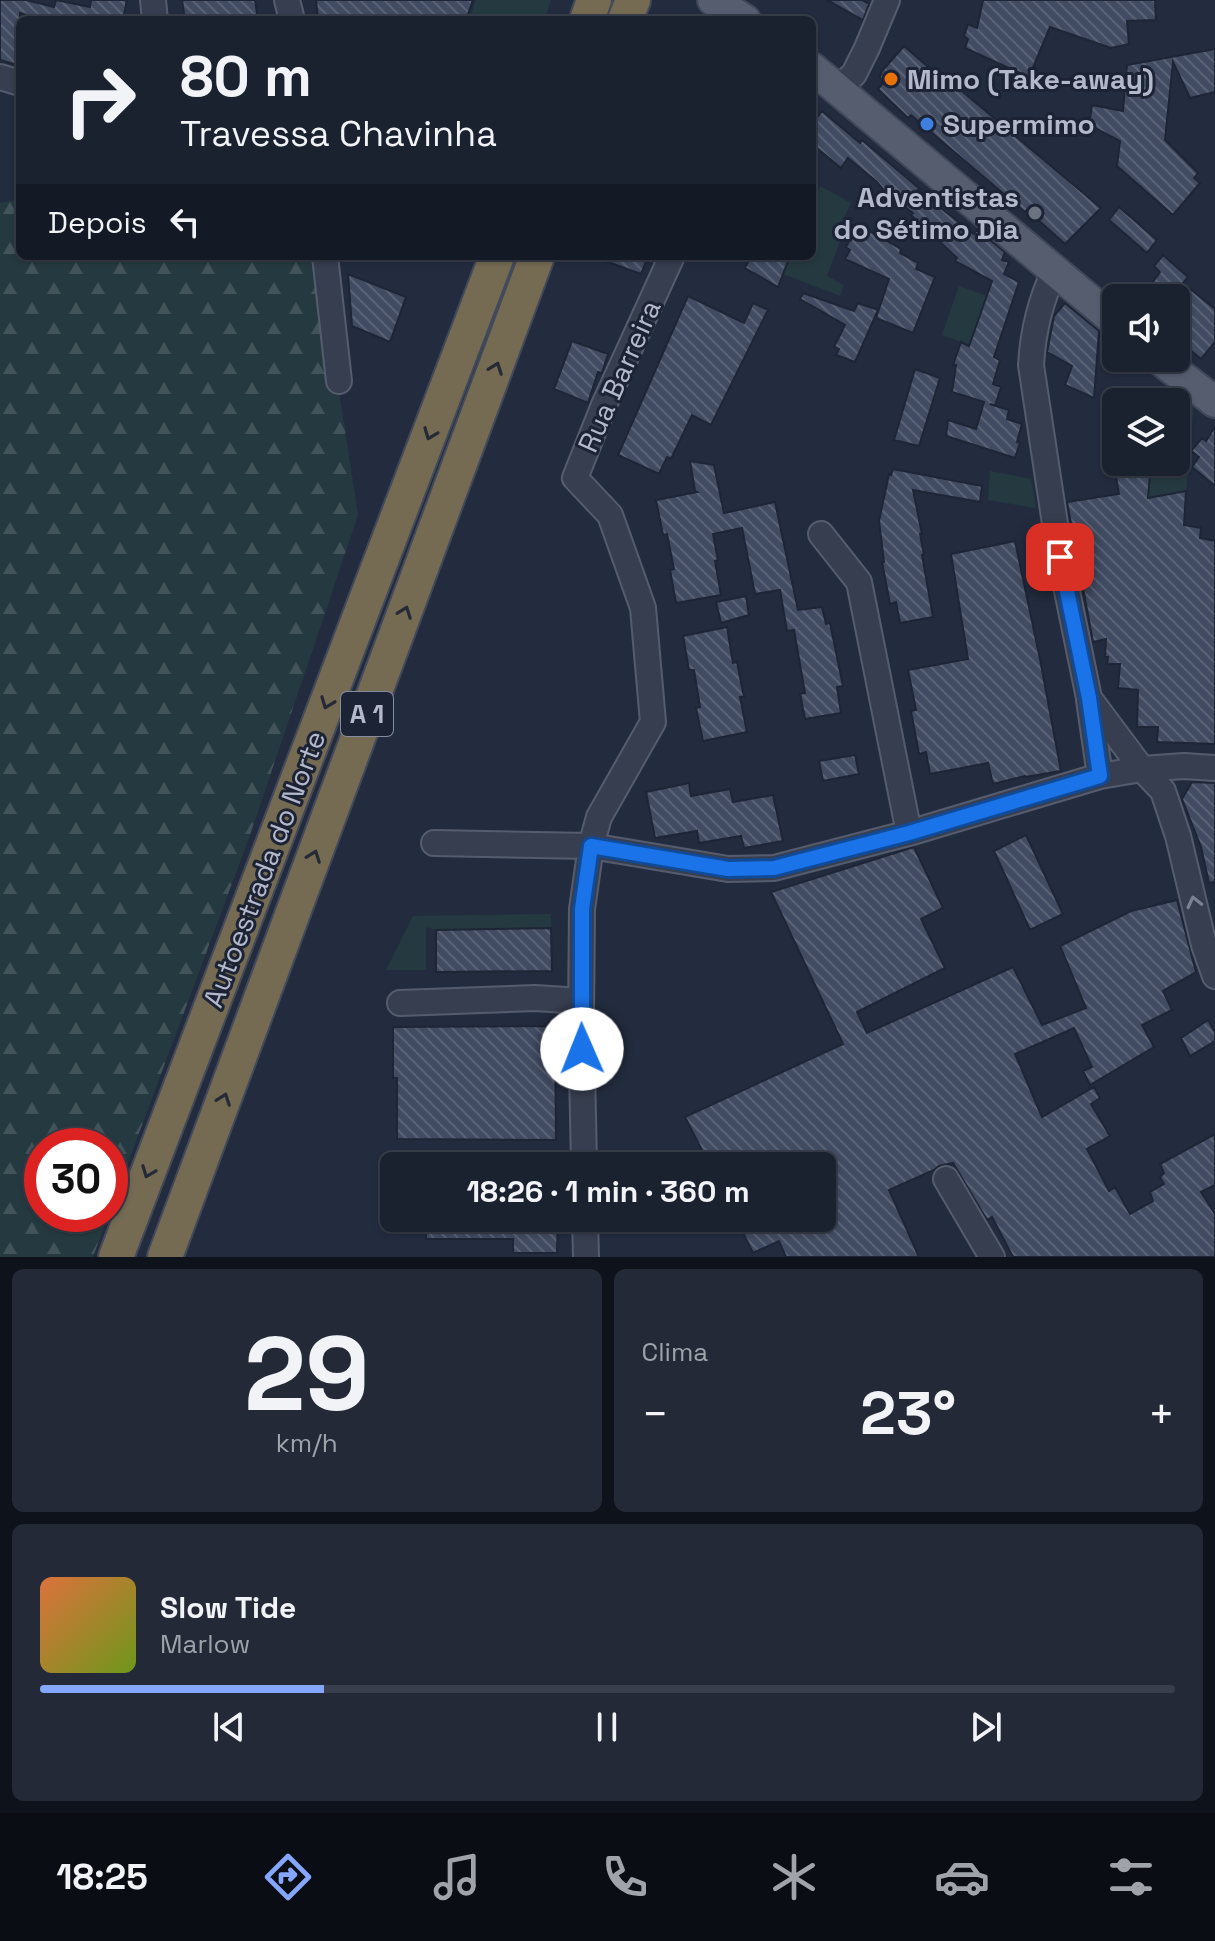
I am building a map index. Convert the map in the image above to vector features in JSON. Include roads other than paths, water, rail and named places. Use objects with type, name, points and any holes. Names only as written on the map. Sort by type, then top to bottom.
[{"type":"highway","name":"Autoestrada do Norte","points":[[116,1257],[495,260]]},
{"type":"highway","name":"Autoestrada do Norte","points":[[165,1257],[536,260]]},
{"type":"main road","points":[[713,0],[739,16]]},
{"type":"main road","points":[[816,71],[1102,310]]},
{"type":"main road","points":[[1176,372],[1215,402]]},
{"type":"street","points":[[838,89],[854,74],[887,0]]},
{"type":"street","points":[[325,260],[339,381]]},
{"type":"street","name":"Rua Barreira","points":[[591,846],[599,817],[653,722],[643,608],[610,515],[575,478],[604,405],[670,260]]},
{"type":"street","points":[[1055,270],[1039,308],[1031,365],[1060,557],[1089,698],[1100,776]]},
{"type":"street","points":[[821,534],[859,582],[909,833]]},
{"type":"street","points":[[1089,698],[1142,769],[1163,791],[1215,976]]},
{"type":"street","points":[[434,843],[591,846],[728,869],[774,868],[909,833],[1100,776],[1184,766],[1215,768]]},
{"type":"street","points":[[584,1152],[582,909],[591,846]]},
{"type":"street","points":[[400,1003],[535,998],[581,1001]]},
{"type":"street","points":[[946,1179],[992,1257]]},
{"type":"street","points":[[585,1232],[586,1257]]},
{"type":"place","name":"Mimo (Take-away)","points":[[891,79]]},
{"type":"place","name":"Supermimo","points":[[927,124]]},
{"type":"place","name":"Adventistas do Sétimo Dia","points":[[1035,213]]}]
